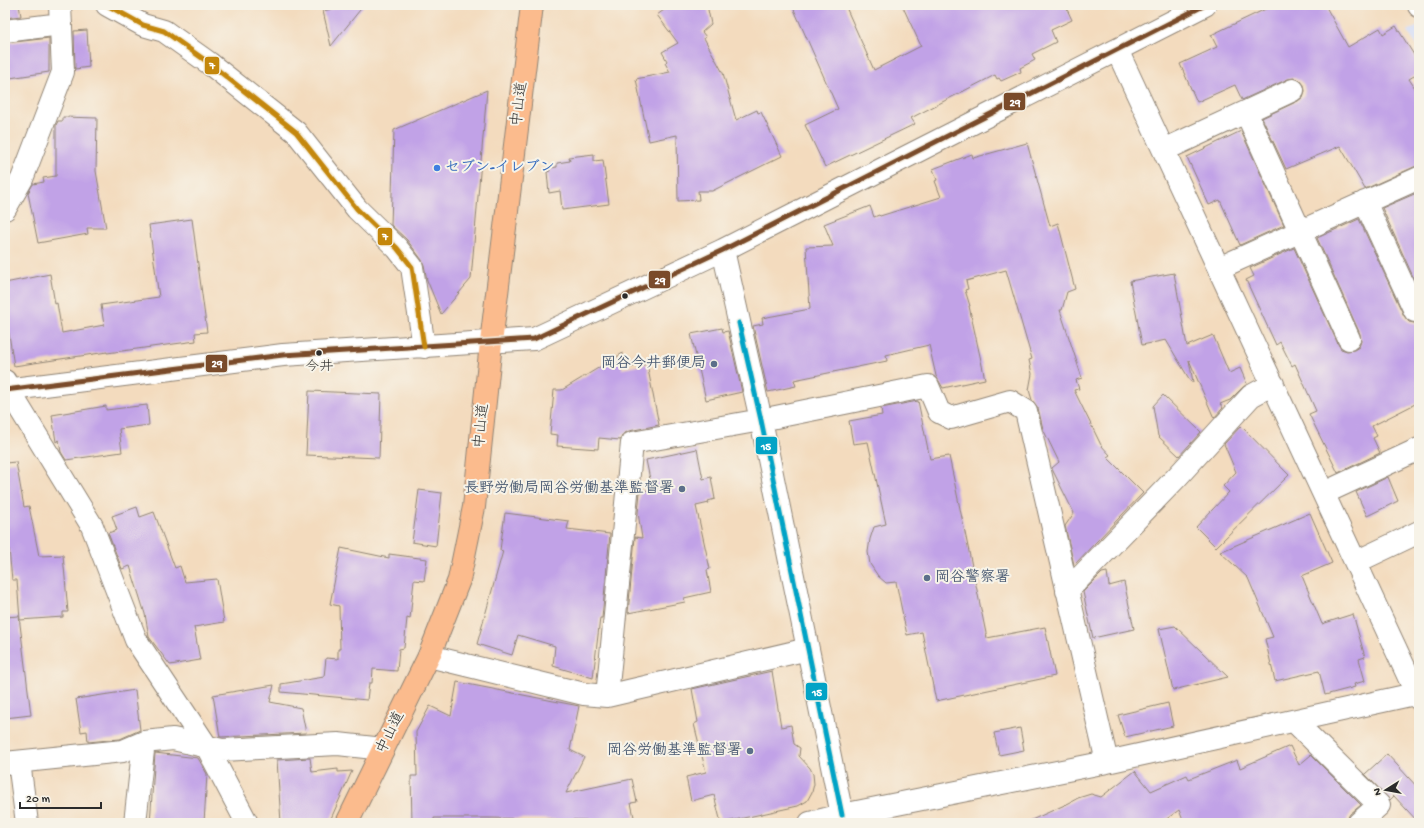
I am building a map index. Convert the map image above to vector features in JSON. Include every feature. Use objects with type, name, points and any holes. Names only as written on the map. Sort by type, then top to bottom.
[{"type":"highway","name":"中山道","points":[[347,823],[429,656],[459,580],[474,507],[491,343],[532,5]]},
{"type":"street","points":[[107,5],[142,25],[164,31],[209,63],[296,132],[357,209],[397,248],[412,267],[424,347]]},
{"type":"street","points":[[247,823],[207,747],[136,640],[92,526],[6,387],[283,355],[491,343],[534,339],[723,250],[1205,5]]},
{"type":"street","points":[[5,31],[60,14],[63,72],[22,179],[5,209]]},
{"type":"street","points":[[810,823],[842,815],[1107,762],[1418,695],[1117,50]]},
{"type":"street","points":[[1164,150],[1293,90]]},
{"type":"street","points":[[1246,112],[1349,339]]},
{"type":"street","points":[[1219,268],[1419,178]]},
{"type":"street","points":[[1365,202],[1414,311],[1419,311]]},
{"type":"street","points":[[723,250],[762,420],[842,815]]},
{"type":"street","points":[[1067,591],[1177,477],[1252,396],[1273,384]]},
{"type":"street","points":[[607,696],[632,443],[762,420],[928,386],[938,412],[951,418],[1010,401],[1026,411],[1107,762]]},
{"type":"street","points":[[1324,493],[1419,448]]},
{"type":"street","points":[[1356,562],[1419,532]]},
{"type":"street","points":[[429,656],[584,694],[607,696],[808,650]]},
{"type":"street","points":[[1294,721],[1380,805],[1359,823]]},
{"type":"street","points":[[27,823],[12,762],[123,751],[144,742],[173,739],[222,750],[247,750],[338,744],[383,750]]},
{"type":"street","points":[[135,823],[144,742]]},
{"type":"shaded area","points":[[1419,26],[1419,49],[1407,31]]},
{"type":"building","points":[[5,5],[19,5],[21,16],[5,18]]},
{"type":"building","points":[[349,5],[364,5],[331,46],[323,11]]},
{"type":"building","points":[[671,5],[707,5],[711,24],[702,32],[706,37],[704,38],[723,73],[736,120],[757,110],[758,113],[761,112],[782,156],[712,191],[698,191],[699,200],[678,201],[677,135],[649,141],[636,79],[670,72],[665,63],[667,61],[662,52],[678,43],[657,15]]},
{"type":"building","points":[[792,5],[845,5],[874,70],[921,46],[902,5],[1065,5],[1072,20],[1051,30],[1056,42],[1032,54],[1035,60],[1020,68],[1021,72],[1001,81],[999,78],[997,79],[995,75],[911,118],[915,124],[825,167],[805,125],[838,109]]},
{"type":"building","points":[[1274,5],[1325,5],[1348,47],[1380,28],[1383,34],[1396,26],[1419,63],[1419,73],[1409,79],[1419,94],[1419,166],[1365,189],[1340,146],[1286,169],[1262,118],[1298,101],[1303,97],[1305,91],[1304,85],[1300,80],[1294,78],[1288,79],[1242,100],[1235,85],[1197,102],[1180,64],[1217,47],[1211,35]]},
{"type":"building","points":[[87,30],[89,67],[75,69],[74,31]]},
{"type":"building","points":[[49,38],[49,72],[10,78],[6,43]]},
{"type":"building","name":"セブン-イレブン","points":[[487,90],[471,279],[441,314],[427,280],[422,260],[407,240],[391,225],[394,130]]},
{"type":"building","points":[[63,117],[97,118],[96,171],[106,228],[87,228],[88,234],[38,243],[28,193],[33,184],[44,182],[43,178],[56,176],[56,125],[58,121],[63,121]]},
{"type":"building","points":[[1241,131],[1284,225],[1240,245],[1220,200],[1209,205],[1187,157]]},
{"type":"building","points":[[1027,143],[1050,226],[1058,223],[1075,289],[1067,292],[1062,310],[1060,310],[1082,378],[1076,380],[1079,389],[1074,390],[1101,445],[1110,455],[1107,457],[1143,493],[1074,565],[1065,526],[1074,513],[1052,469],[1059,462],[1043,429],[1038,408],[1032,400],[1029,390],[1032,374],[1029,360],[1032,359],[1006,270],[966,281],[968,289],[965,290],[970,306],[985,379],[943,388],[936,376],[929,345],[886,355],[887,361],[794,380],[796,386],[768,392],[753,326],[763,324],[762,318],[810,309],[806,247],[833,246],[824,224],[870,206],[874,217],[941,197],[935,181],[937,180],[933,169],[972,154],[973,158]]},
{"type":"building","points":[[594,154],[594,161],[603,160],[609,204],[562,210],[560,191],[549,193],[547,172],[550,171],[549,168],[557,167],[557,163],[570,161],[569,157]]},
{"type":"building","points":[[1419,192],[1419,290],[1382,208]]},
{"type":"building","points":[[192,219],[207,332],[195,333],[196,341],[107,352],[14,366],[5,309],[5,283],[50,274],[62,333],[104,325],[101,305],[159,297],[149,225]]},
{"type":"building","points":[[1359,219],[1404,316],[1409,322],[1419,324],[1419,402],[1372,426],[1377,436],[1373,438],[1380,453],[1338,473],[1309,414],[1316,411],[1295,364],[1292,366],[1280,342],[1276,345],[1246,280],[1254,276],[1250,268],[1294,248],[1338,344],[1341,349],[1347,351],[1354,350],[1359,347],[1361,341],[1360,334],[1317,238]]},
{"type":"building","points":[[1174,273],[1187,346],[1213,335],[1229,373],[1240,368],[1247,384],[1230,400],[1220,404],[1223,408],[1214,418],[1189,360],[1193,382],[1191,382],[1166,340],[1142,345],[1130,281]]},
{"type":"building","name":"岡谷今井郵便局","points":[[722,328],[723,332],[728,331],[742,392],[706,400],[691,334]]},
{"type":"building","points":[[623,353],[622,369],[647,364],[659,425],[629,431],[623,434],[620,440],[599,438],[598,449],[557,446],[558,435],[550,434],[554,390],[562,390]]},
{"type":"building","points":[[309,391],[381,394],[379,458],[306,455]]},
{"type":"building","points":[[1163,395],[1201,432],[1179,456],[1158,436],[1153,406]]},
{"type":"building","name":"岡谷警察署","points":[[918,401],[930,459],[949,456],[987,638],[1045,627],[1055,676],[936,701],[922,632],[907,635],[896,582],[886,583],[878,576],[870,564],[868,552],[874,527],[886,524],[868,442],[853,444],[849,421],[882,415],[881,408]]},
{"type":"building","points":[[147,405],[149,425],[119,429],[122,452],[66,460],[61,452],[59,440],[56,442],[52,415],[106,406],[106,410]]},
{"type":"building","points":[[1241,426],[1289,475],[1216,547],[1196,527],[1229,492],[1223,486],[1236,472],[1224,444]]},
{"type":"building","points":[[697,449],[703,479],[711,477],[715,499],[708,501],[709,503],[696,506],[710,569],[707,570],[711,592],[684,598],[685,602],[628,613],[635,537],[642,538],[638,513],[640,492],[652,489],[646,460]]},
{"type":"building","points":[[16,462],[24,507],[29,506],[39,556],[63,555],[68,612],[63,612],[63,617],[20,620],[17,580],[12,580],[9,549],[5,550],[5,463]]},
{"type":"building","points":[[1388,477],[1398,501],[1367,516],[1356,492]]},
{"type":"building","points":[[419,490],[442,493],[436,546],[412,542]]},
{"type":"building","points":[[137,507],[140,517],[154,512],[175,568],[180,566],[185,582],[217,579],[224,622],[194,627],[200,660],[170,665],[149,637],[145,614],[130,566],[122,569],[108,533],[117,530],[112,516]]},
{"type":"building","points":[[505,513],[569,521],[567,529],[610,534],[602,618],[600,618],[593,678],[553,666],[555,646],[518,635],[512,655],[477,644],[503,551],[500,550]]},
{"type":"building","points":[[1310,513],[1332,563],[1302,576],[1322,624],[1353,614],[1365,657],[1359,659],[1365,681],[1354,684],[1355,687],[1325,695],[1319,671],[1275,681],[1265,639],[1273,637],[1248,578],[1220,552]]},
{"type":"building","points":[[341,548],[389,558],[389,554],[427,559],[424,581],[414,580],[410,619],[407,618],[404,648],[399,649],[397,671],[373,669],[372,683],[369,683],[367,700],[281,692],[281,684],[324,677],[326,658],[338,659],[338,649],[340,649],[339,606],[330,604]]},
{"type":"building","points":[[1107,572],[1109,586],[1124,582],[1134,629],[1093,638],[1083,592],[1102,573]]},
{"type":"building","points":[[19,616],[31,715],[5,718],[5,617]]},
{"type":"building","points":[[1175,626],[1228,677],[1173,690],[1159,629]]},
{"type":"building","name":"岡谷労働基準監督署","points":[[772,671],[781,727],[791,725],[794,744],[800,748],[799,756],[810,768],[813,774],[814,784],[812,792],[807,801],[798,806],[721,823],[714,795],[691,801],[686,777],[706,772],[694,724],[698,722],[692,689]]},
{"type":"building","points":[[457,682],[579,706],[570,750],[584,757],[566,793],[632,779],[637,802],[631,803],[634,817],[628,819],[629,823],[587,823],[586,820],[434,818],[434,823],[412,823],[411,776],[417,776],[416,732],[430,706],[451,716]]},
{"type":"building","points":[[274,685],[270,702],[301,708],[306,733],[220,737],[213,695]]},
{"type":"building","points":[[135,690],[140,730],[120,739],[88,742],[87,731],[81,732],[76,699]]},
{"type":"building","points":[[1168,703],[1173,726],[1125,737],[1118,715]]},
{"type":"building","points":[[1020,728],[1024,750],[999,755],[994,733]]},
{"type":"building","points":[[1290,746],[1299,765],[1311,755],[1361,805],[1350,814],[1347,819],[1347,823],[1184,823],[1179,810],[1161,823],[1025,823],[1078,798],[1091,794],[1101,797],[1135,771],[1151,791],[1187,775],[1189,779],[1237,760],[1240,768]]},
{"type":"building","points":[[155,753],[198,758],[207,774],[204,823],[150,823]]},
{"type":"building","points":[[1387,754],[1419,789],[1419,823],[1394,796],[1390,800],[1365,774]]},
{"type":"building","points":[[310,758],[312,772],[338,769],[338,772],[352,771],[329,823],[281,823],[277,760]]},
{"type":"transit line","name":"7","points":[[107,5],[143,25],[164,31],[209,63],[296,132],[357,209],[397,248],[412,267],[424,347]]},
{"type":"transit line","name":"29","points":[[5,390],[283,355],[534,339],[723,250],[1205,5]]},
{"type":"transit line","name":"15","points":[[739,323],[761,420],[842,815]]},
{"type":"place","name":"セブン-イレブン","points":[[437,168]]},
{"type":"place","name":"今井","points":[[319,353]]},
{"type":"place","name":"岡谷今井郵便局","points":[[714,364]]},
{"type":"place","name":"長野労働局岡谷労働基準監督署","points":[[682,489]]},
{"type":"place","name":"岡谷警察署","points":[[927,578]]},
{"type":"place","name":"岡谷労働基準監督署","points":[[750,751]]}]
